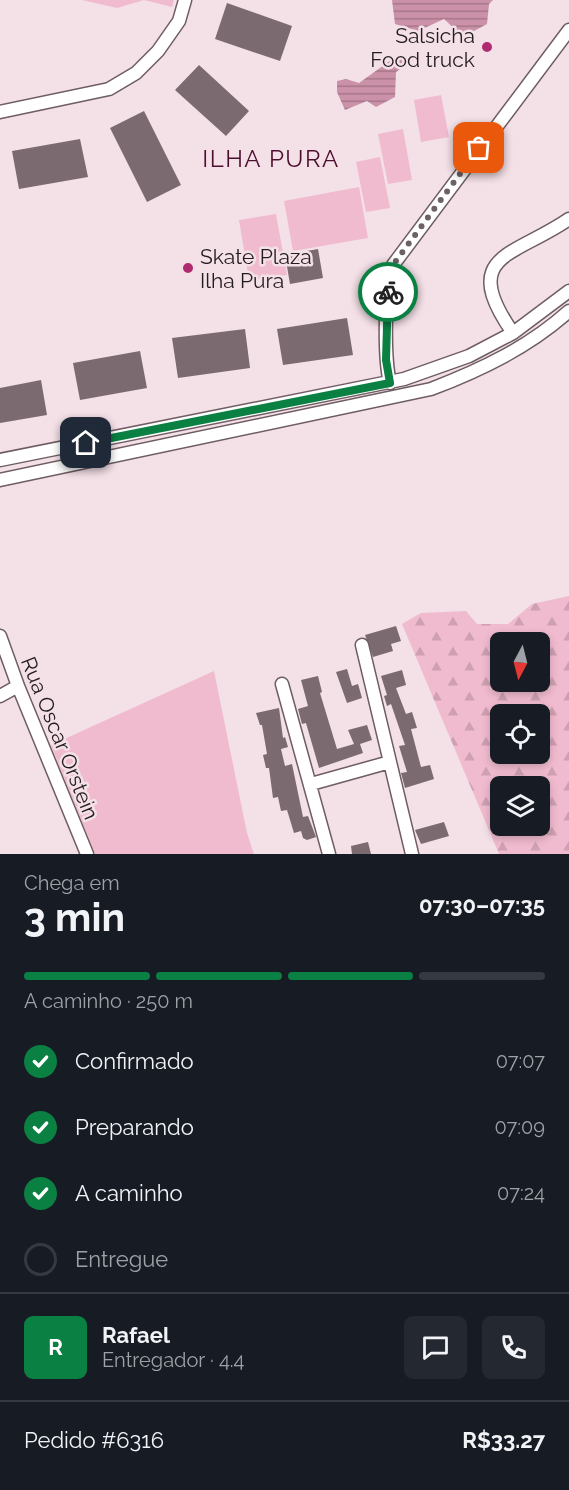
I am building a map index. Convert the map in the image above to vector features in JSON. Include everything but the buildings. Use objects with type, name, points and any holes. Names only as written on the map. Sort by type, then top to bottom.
[{"type":"street","points":[[0,112],[109,89],[136,73],[158,51],[179,21],[185,0]]},
{"type":"street","points":[[390,383],[386,360],[389,279],[393,265],[569,30]]},
{"type":"street","points":[[513,333],[490,294],[490,275],[496,264],[518,247],[569,219]]},
{"type":"street","points":[[0,460],[390,383],[469,356],[513,333],[569,291]]},
{"type":"street","points":[[0,480],[431,389],[461,378],[531,340],[569,311]]},
{"type":"street","points":[[310,399],[305,407],[308,414],[312,415]]},
{"type":"street","points":[[286,404],[294,412],[289,420]]},
{"type":"street","name":"Rua Oscar Orstein","points":[[0,636],[18,686],[87,854]]},
{"type":"street","points":[[362,645],[412,854]]},
{"type":"street","points":[[282,684],[329,854]]},
{"type":"street","points":[[0,696],[18,686]]},
{"type":"street","points":[[311,784],[390,762]]},
{"type":"green space","points":[[82,0],[144,0],[117,8]]},
{"type":"green space","points":[[144,0],[174,0],[172,7]]},
{"type":"green space","points":[[441,95],[449,137],[421,142],[414,100]]},
{"type":"green space","points":[[403,129],[412,180],[388,184],[378,134]]},
{"type":"green space","points":[[380,157],[390,208],[366,212],[356,162]]},
{"type":"green space","points":[[359,187],[368,238],[293,251],[284,201]]},
{"type":"green space","points":[[276,214],[287,275],[249,280],[239,220]]},
{"type":"green space","points":[[569,596],[569,854],[499,854],[491,836],[550,836],[550,776],[490,776],[490,833],[402,624],[421,613],[466,611],[477,624],[508,624],[532,604]]},
{"type":"green space","points":[[214,671],[247,833],[254,854],[95,854],[51,745]]},
{"type":"shaded area","points":[[392,0],[493,0],[489,4],[487,24],[463,37],[444,19],[418,31],[395,24]]},
{"type":"shaded area","points":[[398,55],[413,60],[396,72],[395,97],[376,107],[367,101],[345,110],[337,92],[337,81],[346,79],[359,83]]},
{"type":"way so far","points":[[388,292],[393,265],[479,148]]},
{"type":"place","name":"Salsicha Food truck","points":[[487,47]]},
{"type":"place","name":"Skate Plaza Ilha Pura","points":[[188,268]]},
{"type":"district","name":"ILHA PURA","points":[[271,158]]},
{"type":"route","points":[[86,443],[390,383],[386,360],[388,292]]}]
